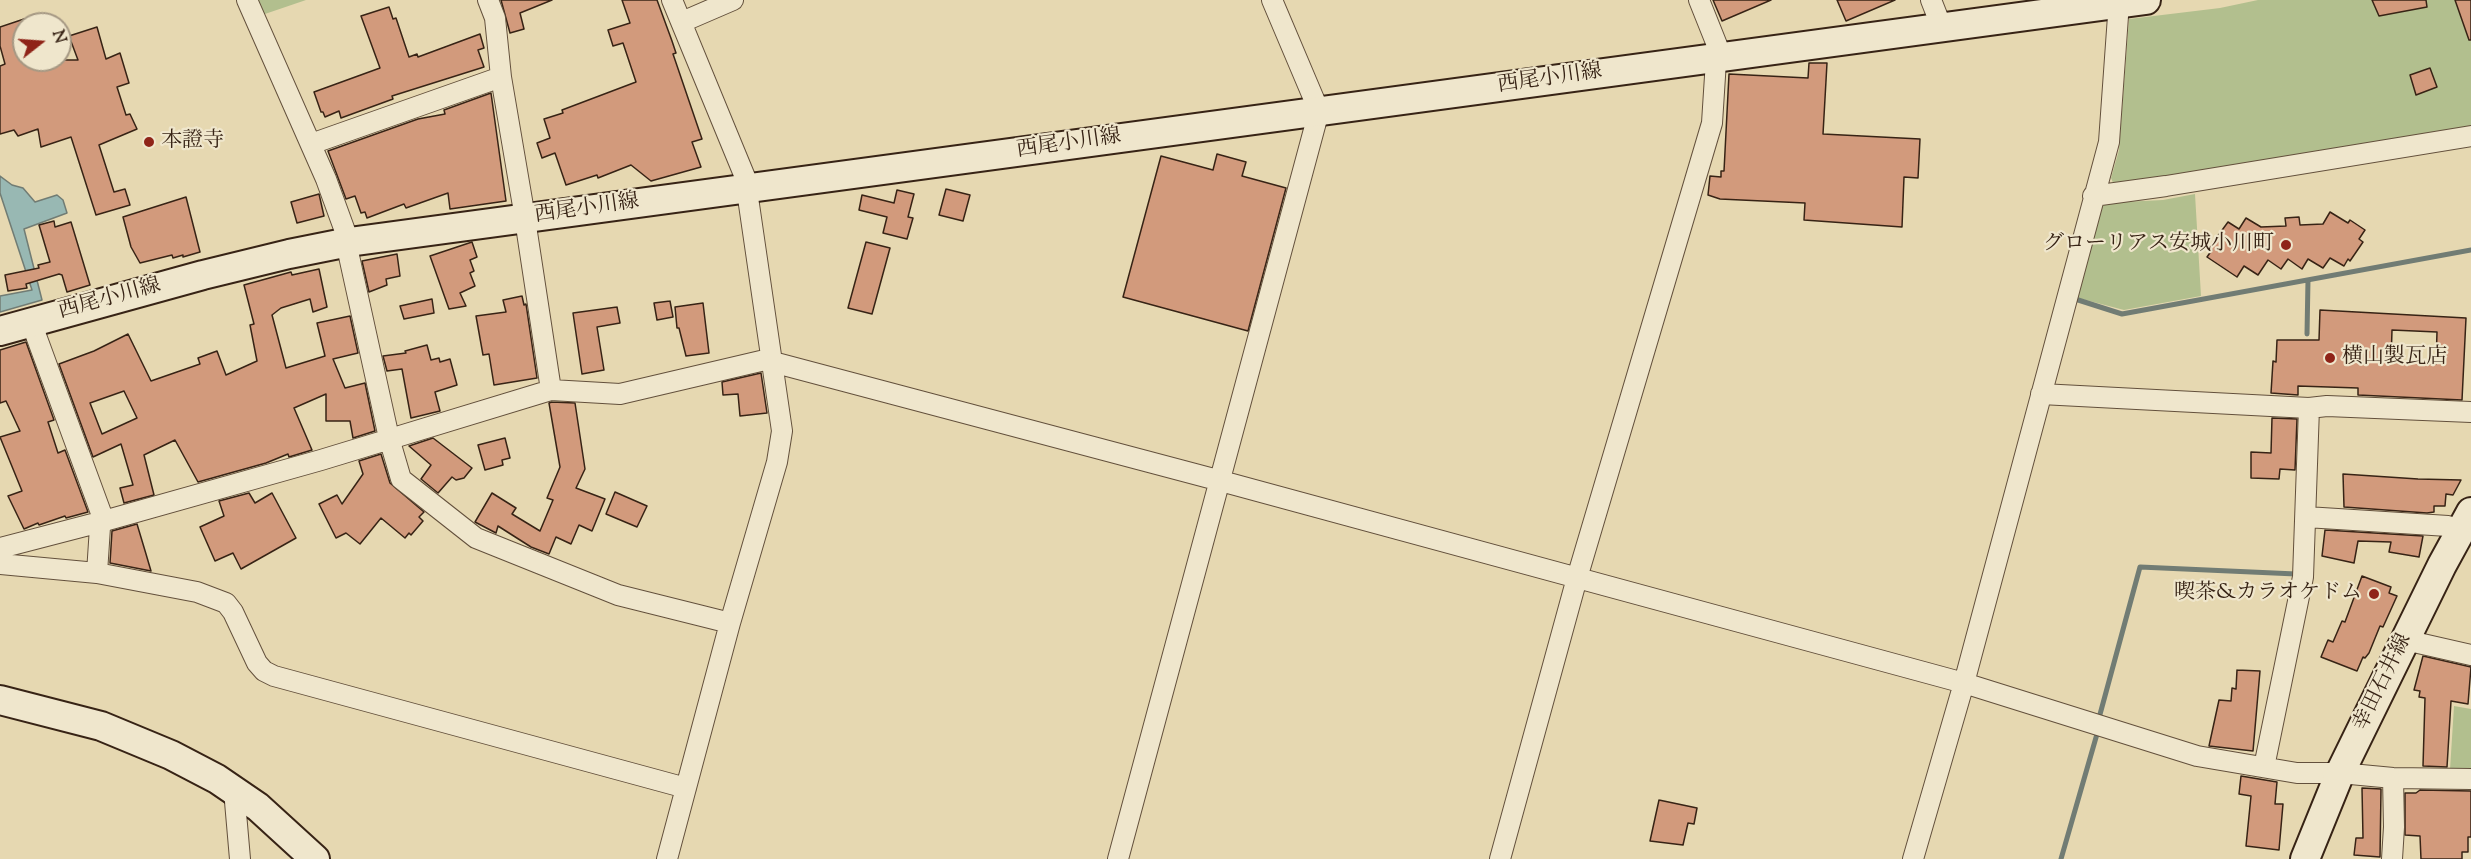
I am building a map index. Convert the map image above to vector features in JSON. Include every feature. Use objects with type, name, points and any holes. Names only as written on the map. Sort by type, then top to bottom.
[{"type":"main road","name":"西尾小川線","points":[[0,331],[225,270],[350,242],[2127,2]]},
{"type":"main road","name":"幸田石井線","points":[[2305,859],[2340,773],[2466,521]]},
{"type":"main road","points":[[0,700],[75,718],[124,734],[171,755],[234,790],[280,825],[315,859]]},
{"type":"street","points":[[248,0],[311,144],[350,242],[349,256],[388,438],[401,479],[476,538],[618,595],[730,623]]},
{"type":"street","points":[[488,0],[495,18],[501,78],[551,390]]},
{"type":"street","points":[[667,859],[730,623],[781,445],[782,431],[748,188],[741,165],[672,0]]},
{"type":"street","points":[[682,22],[733,0]]},
{"type":"street","points":[[1118,859],[1319,111],[1272,0]]},
{"type":"street","points":[[1500,859],[1577,578],[1712,123],[1717,45],[1700,0]]},
{"type":"street","points":[[1931,0],[1941,28]]},
{"type":"street","points":[[1914,859],[1964,683],[2109,142],[2127,2]]},
{"type":"street","points":[[311,144],[501,78]]},
{"type":"street","points":[[2093,196],[2471,136]]},
{"type":"street","points":[[31,322],[104,521]]},
{"type":"street","points":[[0,548],[321,460],[551,390],[620,394],[765,360],[1964,683],[2197,756],[2297,773],[2471,779]]},
{"type":"street","points":[[2041,394],[2309,408],[2327,406],[2471,412]]},
{"type":"street","points":[[2264,768],[2303,577],[2309,408]]},
{"type":"street","points":[[2306,517],[2448,526],[2466,521]]},
{"type":"street","points":[[97,573],[100,527],[104,521]]},
{"type":"street","points":[[0,564],[97,573],[197,592],[226,603],[233,612],[257,663],[264,671],[274,676],[686,788]]},
{"type":"street","points":[[2405,640],[2471,655]]},
{"type":"street","points":[[2392,859],[2393,778]]},
{"type":"street","points":[[234,790],[240,859]]},
{"type":"green space","points":[[255,0],[306,0],[262,15]]},
{"type":"green space","points":[[2258,0],[2471,0],[2471,128],[2114,185],[2111,178],[2119,150],[2129,19],[2220,8]]},
{"type":"green space","points":[[2195,194],[2201,296],[2124,310],[2078,298],[2103,203],[2163,200]]},
{"type":"green space","points":[[2454,706],[2471,709],[2471,771],[2450,770]]},
{"type":"water","points":[[0,176],[12,185],[23,188],[35,202],[57,195],[63,200],[67,213],[24,229],[42,300],[0,312],[0,296],[32,290],[0,193]]},
{"type":"building","points":[[501,0],[552,0],[520,13],[524,29],[510,33]]},
{"type":"building","points":[[622,0],[657,0],[702,139],[692,142],[701,167],[651,181],[631,165],[598,178],[597,175],[566,185],[555,153],[542,158],[537,143],[550,138],[544,119],[636,82],[623,43],[613,46],[608,30],[630,23]]},
{"type":"building","points":[[1713,0],[1771,0],[1722,21]]},
{"type":"building","points":[[1837,0],[1895,0],[1846,21]]},
{"type":"building","points":[[2372,0],[2426,0],[2427,7],[2379,16]]},
{"type":"building","points":[[2455,0],[2471,0],[2471,40],[2469,40]]},
{"type":"building","points":[[389,7],[393,19],[396,18],[409,57],[417,54],[418,57],[480,34],[484,48],[478,50],[484,67],[392,96],[393,99],[341,118],[339,111],[325,117],[314,92],[380,68],[361,16]]},
{"type":"building","points":[[12,23],[12,72],[72,72],[72,60],[78,60],[72,44],[72,35],[97,27],[106,59],[120,53],[129,83],[117,87],[126,115],[130,114],[137,129],[99,145],[114,192],[125,189],[130,205],[96,215],[71,137],[41,147],[38,129],[18,136],[14,130],[0,134],[0,66],[5,64],[0,46],[0,27]]},
{"type":"building","points":[[1809,63],[1827,63],[1823,134],[1920,139],[1918,178],[1904,177],[1902,227],[1804,220],[1805,203],[1720,199],[1708,195],[1710,176],[1721,177],[1721,171],[1724,171],[1729,74],[1808,78]]},
{"type":"building","points":[[2430,68],[2437,87],[2416,95],[2410,75]]},
{"type":"building","points":[[491,93],[506,201],[450,209],[448,193],[406,208],[404,204],[367,218],[365,212],[361,213],[355,196],[346,199],[328,151],[418,119],[445,114],[444,110]]},
{"type":"building","points":[[1217,154],[1246,162],[1242,176],[1286,188],[1248,331],[1123,297],[1161,156],[1213,170]]},
{"type":"building","points":[[946,189],[970,195],[963,221],[939,215]]},
{"type":"building","points":[[897,190],[914,194],[908,217],[913,218],[907,239],[883,233],[887,217],[859,210],[862,195],[894,203]]},
{"type":"building","points":[[319,194],[324,216],[297,223],[291,202]]},
{"type":"building","points":[[186,197],[200,252],[183,257],[183,255],[173,258],[172,255],[140,263],[131,247],[123,217]]},
{"type":"building","name":"グローリアス安城小川町","points":[[2330,212],[2348,223],[2350,220],[2365,230],[2359,239],[2363,242],[2344,266],[2330,258],[2323,268],[2308,259],[2302,269],[2288,259],[2281,269],[2268,260],[2258,275],[2244,266],[2237,277],[2207,257],[2212,250],[2209,248],[2228,222],[2239,229],[2246,218],[2261,227],[2286,226],[2285,218],[2299,217],[2300,225],[2323,224]]},
{"type":"building","points":[[54,221],[55,227],[71,222],[90,285],[67,292],[62,275],[59,274],[26,284],[27,288],[8,291],[5,275],[39,268],[38,265],[50,262],[39,225]]},
{"type":"building","points":[[472,242],[477,257],[470,260],[474,271],[470,273],[475,286],[460,293],[466,306],[449,309],[430,256]]},
{"type":"building","points":[[866,242],[890,248],[872,314],[848,308]]},
{"type":"building","points":[[397,254],[400,276],[386,279],[387,285],[369,292],[362,261]]},
{"type":"building","points":[[319,269],[327,307],[313,312],[310,299],[281,308],[272,315],[286,368],[325,356],[317,323],[350,316],[358,353],[333,359],[345,388],[365,383],[375,431],[353,438],[350,421],[326,421],[326,394],[294,408],[312,450],[289,457],[288,454],[266,463],[198,482],[175,440],[144,455],[154,495],[124,503],[120,488],[133,485],[121,444],[93,457],[59,364],[94,351],[128,334],[151,381],[200,364],[198,358],[217,351],[226,375],[257,361],[250,325],[254,324],[244,285],[291,272],[292,275]],"holes":[[[124,391],[137,418],[102,434],[90,403]]]},
{"type":"building","points":[[522,296],[524,305],[526,304],[537,378],[494,385],[489,354],[483,355],[476,316],[506,312],[503,300]]},
{"type":"building","points":[[432,299],[434,313],[404,319],[400,306]]},
{"type":"building","points":[[670,301],[673,317],[657,320],[654,303]]},
{"type":"building","points":[[703,303],[709,353],[686,356],[679,328],[677,328],[675,307]]},
{"type":"building","points":[[617,307],[620,323],[597,327],[604,370],[582,374],[573,313]]},
{"type":"building","name":"横山製瓦店","points":[[2320,310],[2466,318],[2462,400],[2358,395],[2358,388],[2298,386],[2298,395],[2271,393],[2277,340],[2319,340]],"holes":[[[2392,330],[2437,332],[2436,364],[2391,362]]]},
{"type":"building","points":[[26,342],[54,420],[48,422],[58,453],[65,450],[88,512],[66,518],[65,516],[39,525],[38,523],[24,529],[8,496],[22,491],[0,437],[20,431],[6,401],[0,403],[0,350]]},
{"type":"building","points":[[427,345],[431,360],[439,358],[440,362],[450,359],[457,385],[435,392],[440,411],[411,418],[402,369],[387,371],[383,356],[406,353],[405,351]]},
{"type":"building","points":[[761,373],[767,413],[740,416],[738,394],[723,395],[722,382]]},
{"type":"building","points":[[549,403],[575,403],[585,469],[576,488],[605,499],[592,531],[579,525],[571,544],[556,537],[549,554],[531,547],[498,526],[496,533],[475,522],[492,493],[516,508],[512,514],[540,531],[553,500],[547,498],[560,467]]},
{"type":"building","points":[[2272,418],[2297,419],[2295,470],[2280,469],[2279,479],[2251,478],[2251,452],[2271,453]]},
{"type":"building","points":[[433,438],[472,468],[464,478],[456,480],[452,477],[438,493],[421,479],[431,465],[409,446]]},
{"type":"building","points":[[505,438],[510,458],[502,460],[503,465],[485,470],[478,445]]},
{"type":"building","points":[[381,454],[390,483],[424,512],[419,517],[423,521],[411,535],[409,533],[405,538],[381,518],[360,544],[346,533],[336,538],[319,504],[337,495],[342,504],[363,474],[359,461]]},
{"type":"building","points":[[2343,474],[2461,480],[2453,495],[2446,494],[2445,506],[2434,506],[2434,512],[2427,513],[2344,507]]},
{"type":"building","points":[[615,492],[647,506],[637,527],[606,514]]},
{"type":"building","points":[[249,493],[255,503],[272,493],[296,538],[241,569],[233,553],[215,561],[200,527],[224,516],[219,501]]},
{"type":"building","points":[[137,524],[151,571],[110,563],[112,531]]},
{"type":"building","points":[[2325,530],[2423,536],[2419,557],[2389,552],[2391,542],[2358,541],[2354,563],[2322,556]]},
{"type":"building","points":[[2362,576],[2391,587],[2389,593],[2397,596],[2383,627],[2380,626],[2369,653],[2365,658],[2363,657],[2357,671],[2321,657],[2328,640],[2333,642],[2342,621],[2345,622]]},
{"type":"building","points":[[2423,656],[2471,667],[2468,704],[2451,701],[2447,767],[2423,766],[2425,698],[2419,697],[2420,691],[2414,690]]},
{"type":"building","points":[[2237,670],[2260,671],[2253,751],[2209,746],[2219,700],[2231,701],[2232,688],[2236,689]]},
{"type":"building","points":[[2241,776],[2277,782],[2275,804],[2283,804],[2279,850],[2246,846],[2251,796],[2239,794]]},
{"type":"building","points":[[2362,788],[2381,789],[2380,857],[2354,855],[2356,838],[2363,838]]},
{"type":"building","points":[[2420,790],[2471,791],[2471,837],[2468,837],[2468,852],[2462,852],[2462,859],[2421,859],[2420,836],[2405,835],[2405,793],[2416,793]]},
{"type":"building","points":[[1659,800],[1697,808],[1694,824],[1688,823],[1683,845],[1650,841]]},
{"type":"waterway","points":[[2075,299],[2122,314],[2471,250]]},
{"type":"waterway","points":[[2307,334],[2308,280]]},
{"type":"waterway","points":[[2099,718],[2140,567],[2296,574]]},
{"type":"waterway","points":[[2061,859],[2097,734]]},
{"type":"place","name":"本證寺","points":[[149,142]]},
{"type":"place","name":"グローリアス安城小川町","points":[[2286,245]]},
{"type":"place","name":"横山製瓦店","points":[[2330,358]]},
{"type":"place","name":"喫茶&カラオケドム","points":[[2374,594]]}]
